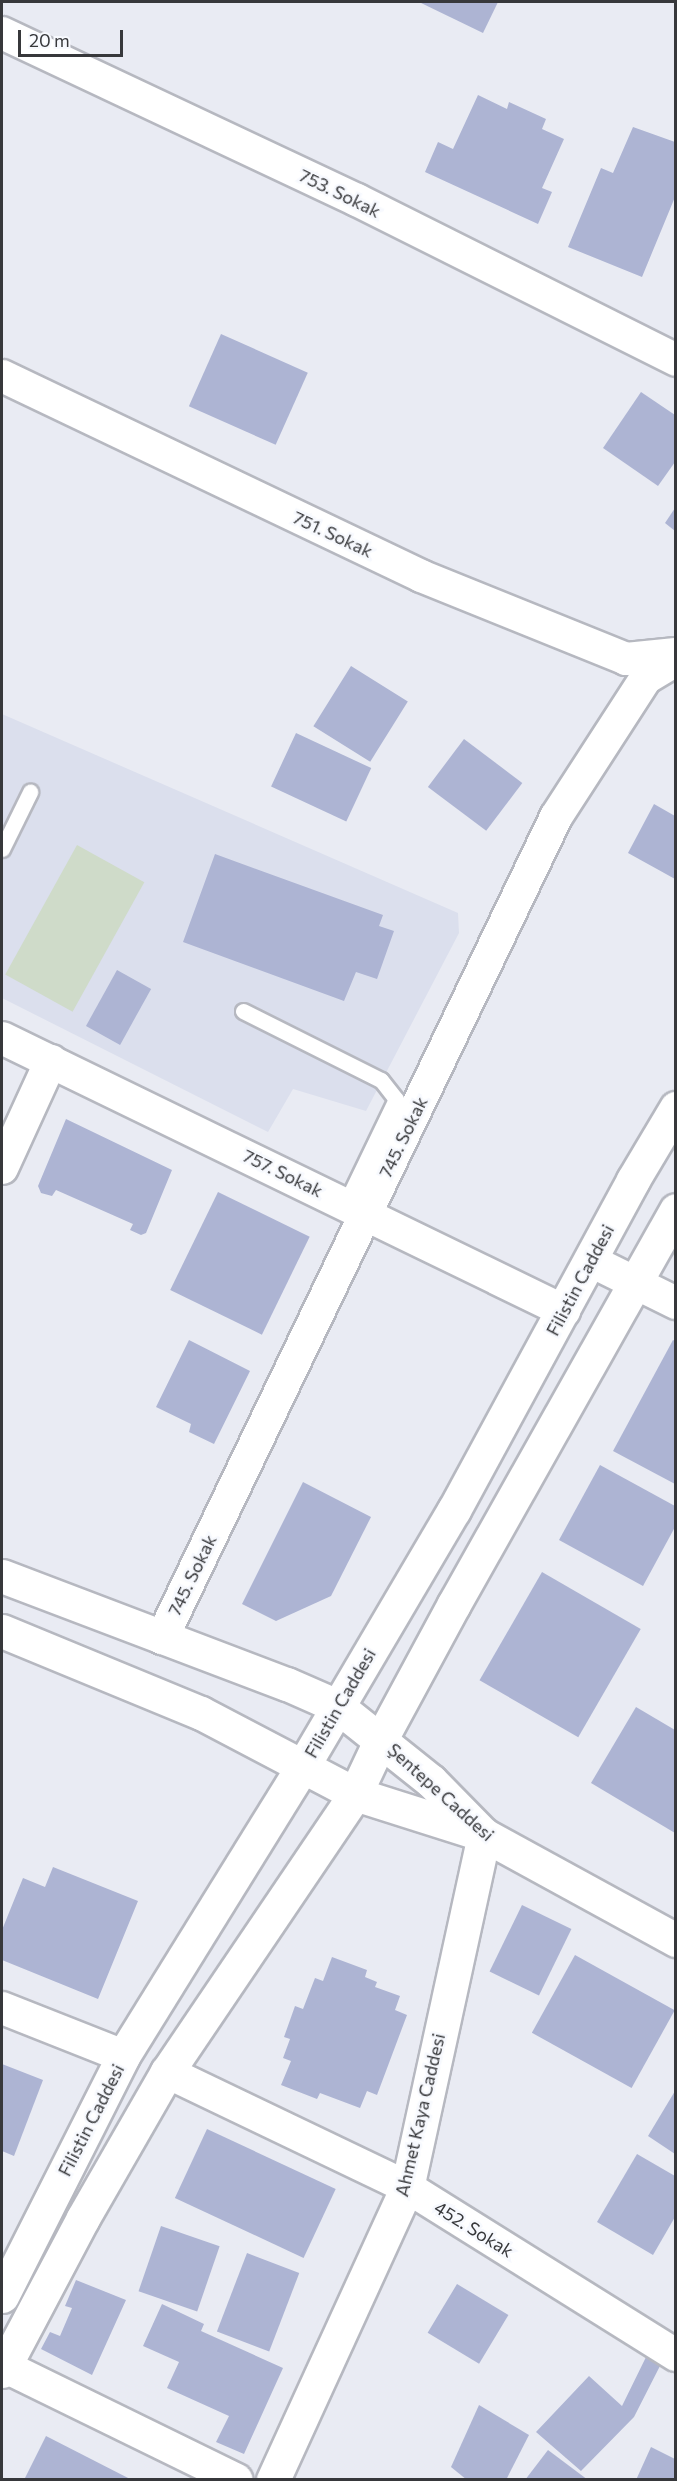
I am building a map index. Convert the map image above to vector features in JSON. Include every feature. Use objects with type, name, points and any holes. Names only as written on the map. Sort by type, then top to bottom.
[{"type":"street","name":"753. Sokak","points":[[2,33],[357,200],[675,360]]},
{"type":"street","name":"751. Sokak","points":[[2,376],[421,576],[626,659],[675,654]]},
{"type":"street","name":"745. Sokak","points":[[162,1638],[356,1208],[556,817],[646,678],[675,660]]},
{"type":"street","name":"757. Sokak","points":[[2,1038],[564,1311]]},
{"type":"street","points":[[2,1168],[51,1061]]},
{"type":"street","name":"Filistin Caddesi","points":[[2,2296],[123,2056],[303,1767],[454,1510],[564,1311],[633,1180],[675,1108]]},
{"type":"street","points":[[237,2480],[3,2368],[83,2218],[167,2072],[355,1794],[381,1739],[675,1210]]},
{"type":"street","points":[[591,1261],[675,1303]]},
{"type":"street","name":"Şentepe Caddesi","points":[[2,1576],[287,1684],[337,1706],[381,1739],[431,1782],[484,1835],[675,1940]]},
{"type":"street","points":[[2,1631],[201,1713],[355,1794],[484,1835]]},
{"type":"street","name":"Ahmet Kaya Caddesi","points":[[273,2480],[407,2187],[484,1835]]},
{"type":"street","points":[[2,2008],[123,2056]]},
{"type":"street","name":"452. Sokak","points":[[167,2072],[407,2187],[675,2355]]},
{"type":"lane","points":[[2,849],[30,792]]},
{"type":"lane","points":[[243,1011],[381,1080],[396,1099],[356,1208]]},
{"type":"shaded area","points":[[2,714],[458,913],[459,933],[366,1111],[293,1089],[268,1132],[2,998]]},
{"type":"green space","points":[[77,845],[144,882],[73,1012],[5,974]]},
{"type":"building","points":[[419,2],[498,2],[483,33]]},
{"type":"building","points":[[478,95],[507,109],[509,102],[546,119],[542,129],[564,139],[542,188],[552,192],[538,224],[425,172],[438,142],[453,149]]},
{"type":"building","points":[[633,127],[675,142],[675,197],[642,277],[568,247],[601,168],[613,173]]},
{"type":"building","points":[[221,334],[308,373],[276,445],[189,406]]},
{"type":"building","points":[[641,392],[675,415],[675,462],[658,486],[603,448]]},
{"type":"building","points":[[675,508],[675,531],[665,523]]},
{"type":"building","points":[[351,666],[408,702],[370,762],[313,726]]},
{"type":"building","points":[[296,733],[371,768],[346,822],[271,786]]},
{"type":"building","points":[[464,739],[522,783],[486,831],[428,787]]},
{"type":"building","points":[[654,804],[675,816],[675,879],[628,853]]},
{"type":"building","points":[[215,854],[383,915],[379,926],[394,931],[377,979],[356,972],[344,1001],[183,942]]},
{"type":"building","points":[[117,970],[151,989],[120,1045],[86,1026]]},
{"type":"building","points":[[66,1119],[172,1170],[146,1233],[141,1235],[130,1230],[133,1224],[56,1190],[52,1196],[41,1193],[38,1186]]},
{"type":"building","points":[[218,1192],[310,1237],[262,1335],[170,1290]]},
{"type":"building","points":[[189,1340],[250,1371],[214,1444],[189,1432],[191,1424],[156,1407]]},
{"type":"building","points":[[673,1340],[675,1341],[675,1484],[613,1451]]},
{"type":"building","points":[[600,1465],[675,1506],[675,1527],[643,1586],[559,1540]]},
{"type":"building","points":[[303,1482],[371,1517],[331,1596],[276,1621],[242,1604]]},
{"type":"building","points":[[542,1572],[641,1629],[578,1737],[479,1680]]},
{"type":"building","points":[[636,1707],[675,1730],[675,1833],[591,1783]]},
{"type":"building","points":[[53,1867],[138,1901],[98,1999],[2,1960],[2,1930],[23,1878],[45,1887]]},
{"type":"building","points":[[522,1905],[571,1929],[539,1996],[490,1972]]},
{"type":"building","points":[[575,1955],[675,2010],[632,2088],[532,2033]]},
{"type":"building","points":[[332,1957],[367,1970],[365,1977],[377,1982],[375,1987],[400,1996],[395,2010],[407,2015],[377,2095],[367,2091],[360,2108],[320,2093],[317,2099],[281,2085],[291,2061],[283,2058],[290,2039],[284,2037],[295,2006],[303,2009],[315,1978],[323,1981]]},
{"type":"building","points":[[2,2064],[43,2080],[14,2156],[2,2151]]},
{"type":"building","points":[[675,2091],[675,2154],[648,2136]]},
{"type":"building","points":[[207,2129],[336,2189],[304,2258],[175,2198]]},
{"type":"building","points":[[637,2154],[675,2176],[675,2217],[653,2255],[597,2222]]},
{"type":"building","points":[[161,2226],[220,2246],[197,2311],[139,2291]]},
{"type":"building","points":[[247,2253],[299,2273],[269,2351],[217,2331]]},
{"type":"building","points":[[76,2280],[126,2300],[92,2375],[41,2349],[50,2332],[60,2336],[72,2308],[65,2306]]},
{"type":"building","points":[[457,2284],[508,2315],[479,2364],[428,2333]]},
{"type":"building","points":[[162,2304],[204,2324],[201,2331],[283,2368],[244,2454],[216,2442],[229,2416],[167,2388],[179,2362],[143,2346]]},
{"type":"building","points":[[647,2355],[661,2364],[634,2417],[581,2471],[536,2432],[589,2376],[622,2406]]},
{"type":"building","points":[[479,2405],[529,2435],[506,2480],[467,2480],[451,2467]]},
{"type":"building","points":[[46,2436],[132,2480],[24,2480]]},
{"type":"building","points":[[651,2447],[675,2459],[675,2480],[636,2480]]},
{"type":"building","points":[[548,2450],[588,2480],[525,2480]]}]
